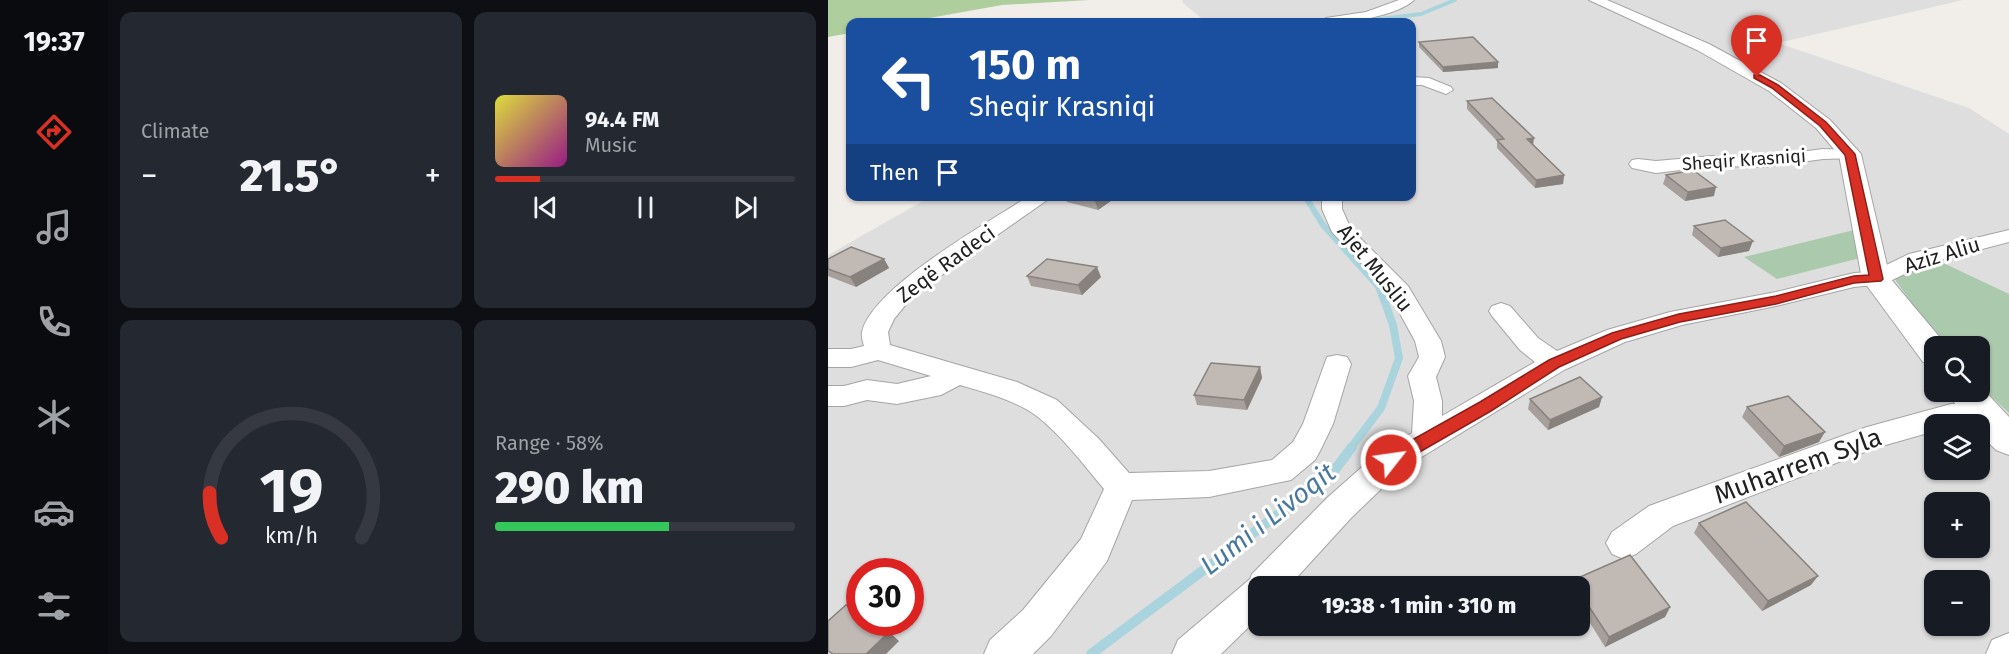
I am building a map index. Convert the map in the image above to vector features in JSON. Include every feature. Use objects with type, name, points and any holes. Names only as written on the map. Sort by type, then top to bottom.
[{"type":"street","points":[[1350,18],[1368,15],[1408,0]]},
{"type":"street","name":"Sheqir Krasniqi","points":[[1596,0],[1703,47],[1775,87],[1823,124],[1850,154]]},
{"type":"street","points":[[1353,4],[1368,15]]},
{"type":"street","points":[[1416,81],[1424,81],[1446,90]]},
{"type":"street","name":"Sheqir Krasniqi","points":[[1638,164],[1656,167],[1713,161],[1764,162],[1823,154],[1850,154]]},
{"type":"street","points":[[1850,154],[1876,279],[1924,340]]},
{"type":"street","name":"Zeqë Radeci","points":[[878,351],[875,331],[890,306],[936,266],[1036,201]]},
{"type":"street","name":"Ajet Musliu","points":[[1331,201],[1330,206],[1338,228],[1391,280],[1410,308],[1433,352],[1432,364],[1422,376],[1428,401],[1426,439]]},
{"type":"street","name":"Aziz Aliu","points":[[1876,279],[1917,259],[2009,236]]},
{"type":"street","points":[[1274,576],[1339,508],[1391,460],[1554,363],[1616,336],[1679,318],[1776,300],[1854,280],[1876,279]]},
{"type":"street","points":[[1501,311],[1528,344],[1554,363]]},
{"type":"street","points":[[828,358],[851,358],[878,351],[1007,389],[1047,408],[1088,448],[1121,487]]},
{"type":"street","points":[[1121,487],[1209,484],[1280,471],[1304,451],[1318,424],[1337,364]]},
{"type":"street","points":[[833,402],[867,390],[897,394],[931,388],[959,374]]},
{"type":"street","name":"Muharrem Syla","points":[[1624,543],[1661,516],[1867,439],[1951,415],[1973,403],[2009,440]]},
{"type":"street","points":[[1004,654],[1037,623],[1094,550],[1121,487]]},
{"type":"street","points":[[1192,654],[1248,602]]},
{"type":"shaded area","points":[[1183,0],[1963,0],[1778,43],[1969,108],[2009,134],[2009,654],[828,654],[828,255],[923,201],[1416,201],[1416,18],[1201,18],[1182,2]]},
{"type":"green space","points":[[828,0],[1089,0],[1002,5],[929,18],[846,18],[846,34],[828,37]]},
{"type":"green space","points":[[1858,229],[1864,257],[1777,279],[1744,257]]},
{"type":"green space","points":[[1939,261],[2009,294],[2009,413],[1990,395],[1990,336],[1935,336],[1894,278]]},
{"type":"building","points":[[1473,37],[1498,62],[1443,67],[1419,42]]},
{"type":"building","points":[[1492,98],[1534,138],[1527,139],[1564,175],[1536,180],[1497,140],[1504,139],[1467,101]]},
{"type":"building","points":[[1693,170],[1716,187],[1688,192],[1666,175]]},
{"type":"building","points":[[1725,220],[1753,241],[1721,248],[1694,226]]},
{"type":"building","points":[[851,247],[884,259],[850,277],[828,269],[828,259]]},
{"type":"building","points":[[1047,259],[1097,267],[1078,285],[1027,276]]},
{"type":"building","points":[[1211,363],[1260,367],[1244,400],[1194,395]]},
{"type":"building","points":[[1580,377],[1602,397],[1550,420],[1530,399]]},
{"type":"building","points":[[1788,396],[1825,432],[1784,446],[1747,407]]},
{"type":"building","points":[[1746,502],[1818,576],[1768,601],[1699,523]]},
{"type":"building","points":[[1630,555],[1670,607],[1609,637],[1590,608],[1590,576],[1582,576]]},
{"type":"building","points":[[846,605],[846,636],[885,636],[866,654],[833,654],[828,651],[828,621]]},
{"type":"waterway","name":"Lumi i Livoqit","points":[[1388,18],[1421,14],[1455,0]]},
{"type":"waterway","name":"Lumi i Livoqit","points":[[1308,201],[1323,225],[1381,290]]},
{"type":"waterway","name":"Lumi i Livoqit","points":[[1350,449],[1381,408],[1399,358],[1393,325],[1380,289]]},
{"type":"waterway","name":"Lumi i Livoqit","points":[[1091,654],[1331,475],[1352,447]]},
{"type":"route","points":[[1391,460],[1554,363],[1616,336],[1679,318],[1776,300],[1854,280],[1876,279],[1850,154],[1823,124],[1775,87],[1757,77]]}]
